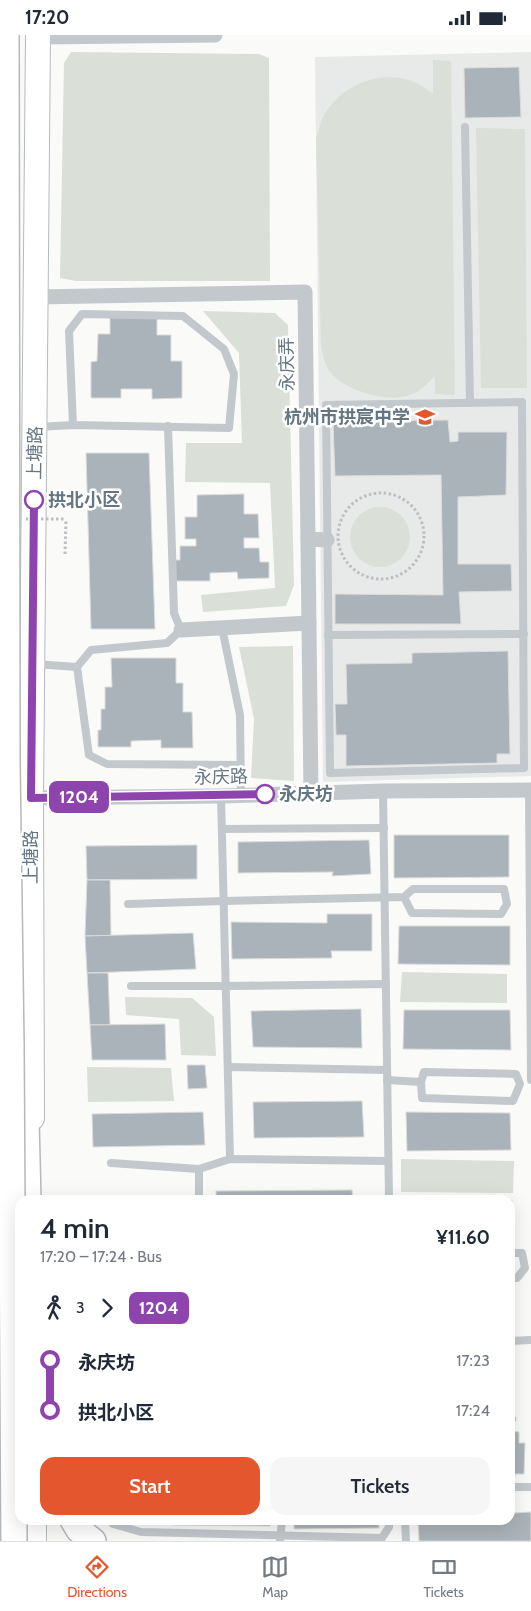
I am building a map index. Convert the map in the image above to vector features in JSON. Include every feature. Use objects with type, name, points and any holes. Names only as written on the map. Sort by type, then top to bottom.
[{"type":"highway","points":[[6,35],[7,743],[14,1541]]},
{"type":"highway","points":[[11,1046],[26,1120],[28,1195]]},
{"type":"highway","points":[[77,1525],[93,1541]]},
{"type":"main road","name":"上塘路","points":[[33,1195],[31,798],[38,36]]},
{"type":"main road","points":[[34,1525],[34,1541]]},
{"type":"street","points":[[38,36],[215,35]]},
{"type":"street","name":"永庆弄","points":[[36,297],[305,292],[311,794]]},
{"type":"street","points":[[308,539],[332,541]]},
{"type":"street","points":[[181,630],[309,623]]},
{"type":"street","name":"永庆路","points":[[0,800],[383,791],[530,790]]},
{"type":"lane","points":[[465,127],[470,403]]},
{"type":"lane","points":[[35,427],[73,425],[229,428],[234,374],[224,349],[183,316],[82,314],[69,331],[73,425]]},
{"type":"lane","points":[[522,402],[524,768],[330,773],[328,635],[332,541],[326,405],[522,402]]},
{"type":"lane","points":[[168,426],[174,613],[181,630],[167,643],[91,651],[77,667],[89,755],[106,764],[240,765]]},
{"type":"lane","points":[[222,628],[240,715],[241,795]]},
{"type":"lane","points":[[328,635],[524,634]]},
{"type":"lane","points":[[32,664],[77,667]]},
{"type":"lane","points":[[530,790],[531,1080]]},
{"type":"lane","points":[[383,791],[389,1195]]},
{"type":"lane","points":[[222,796],[230,1159]]},
{"type":"lane","points":[[222,829],[384,827]]},
{"type":"lane","points":[[128,904],[385,898],[404,897],[413,889],[504,889],[507,904],[501,914],[412,913],[404,897]]},
{"type":"lane","points":[[131,986],[386,984]]},
{"type":"lane","points":[[228,1067],[387,1070]]},
{"type":"lane","points":[[424,1072],[516,1075],[520,1084],[514,1101],[422,1098],[421,1082],[424,1072]]},
{"type":"lane","points":[[387,1081],[421,1082]]},
{"type":"lane","points":[[111,1163],[199,1169],[230,1159],[388,1161]]},
{"type":"lane","points":[[199,1169],[199,1195]]},
{"type":"lane","points":[[515,1253],[522,1253],[525,1268],[515,1278]]},
{"type":"lane","points":[[515,1341],[531,1341]]},
{"type":"lane","points":[[515,1487],[531,1487]]},
{"type":"lane","points":[[116,1525],[141,1532],[281,1538],[382,1539],[389,1525]]},
{"type":"lane","points":[[281,1538],[282,1525]]},
{"type":"lane","points":[[405,1525],[406,1541]]},
{"type":"path","points":[[381,493],[395,496],[408,503],[417,513],[423,526],[424,540],[420,553],[413,565],[402,574],[389,579],[375,579],[361,575],[350,567],[332,541],[344,513],[354,502],[366,495],[381,493]]},
{"type":"path","points":[[19,519],[66,519],[65,554]]},
{"type":"shaded area","points":[[71,52],[259,54],[269,58],[270,281],[76,281],[60,278],[64,63]]},
{"type":"shaded area","name":"杭州市拱宸中学","points":[[531,52],[531,776],[323,782],[315,57]]},
{"type":"shaded area","points":[[433,60],[451,61],[455,395],[435,394],[435,376],[411,395],[389,398],[349,387],[332,374],[325,363],[321,346],[316,139],[323,117],[331,105],[354,86],[367,81],[396,77],[424,87],[433,94]]},
{"type":"shaded area","points":[[476,128],[525,129],[527,388],[481,388]]},
{"type":"shaded area","points":[[203,311],[275,313],[288,325],[294,585],[286,606],[203,612],[201,595],[275,588],[270,483],[185,482],[186,443],[242,443],[239,353]]},
{"type":"shaded area","points":[[374,507],[386,507],[397,512],[405,520],[410,531],[408,549],[397,562],[386,567],[374,567],[363,562],[355,554],[350,543],[350,531],[355,520],[363,512]]},
{"type":"shaded area","points":[[293,646],[294,781],[251,778],[254,719],[239,647]]},
{"type":"shaded area","points":[[402,972],[507,974],[507,1003],[400,1002]]},
{"type":"shaded area","points":[[125,997],[192,998],[214,1017],[216,1056],[181,1055],[179,1019],[126,1015]]},
{"type":"shaded area","points":[[87,1067],[171,1068],[174,1101],[88,1102]]},
{"type":"shaded area","points":[[401,1159],[514,1161],[513,1193],[401,1192]]},
{"type":"building","points":[[519,67],[521,117],[465,118],[464,68]]},
{"type":"building","points":[[110,314],[157,314],[157,335],[171,335],[171,361],[182,361],[182,398],[152,399],[152,389],[121,389],[121,398],[91,398],[91,362],[97,361],[98,334],[110,334]]},
{"type":"building","points":[[448,420],[450,442],[458,441],[458,432],[507,432],[506,495],[458,497],[458,564],[511,564],[512,591],[459,592],[461,624],[335,624],[335,594],[443,595],[441,475],[335,476],[333,422]]},
{"type":"building","points":[[86,453],[149,453],[155,629],[91,629]]},
{"type":"building","points":[[244,494],[244,514],[258,514],[259,538],[244,538],[244,548],[259,548],[260,562],[269,562],[269,578],[238,579],[237,572],[210,573],[210,581],[175,581],[175,560],[180,560],[180,546],[196,546],[196,539],[185,539],[185,517],[197,517],[197,495]]},
{"type":"building","points":[[508,651],[510,754],[497,754],[497,763],[346,766],[346,735],[336,735],[335,704],[347,704],[346,664],[412,663],[412,653]]},
{"type":"building","points":[[111,658],[176,658],[176,683],[183,683],[183,712],[192,712],[193,748],[161,748],[161,740],[131,741],[131,747],[98,747],[98,730],[101,730],[101,709],[105,709],[105,687],[112,687]]},
{"type":"building","points":[[394,835],[509,835],[509,877],[394,878]]},
{"type":"building","points":[[369,840],[371,874],[332,876],[333,872],[238,873],[238,842]]},
{"type":"building","points":[[197,845],[197,879],[87,880],[86,846]]},
{"type":"building","points":[[87,880],[110,880],[111,936],[85,936]]},
{"type":"building","points":[[327,914],[372,914],[372,951],[331,951],[332,958],[232,959],[231,922],[327,923]]},
{"type":"building","points":[[399,926],[510,926],[510,965],[398,964]]},
{"type":"building","points":[[193,933],[196,969],[87,973],[85,936]]},
{"type":"building","points":[[87,973],[108,973],[110,1025],[90,1025]]},
{"type":"building","points":[[361,1009],[362,1048],[253,1047],[251,1011]]},
{"type":"building","points":[[404,1010],[510,1010],[511,1050],[403,1049]]},
{"type":"building","points":[[165,1024],[166,1060],[92,1060],[90,1025]]},
{"type":"building","points":[[187,1065],[205,1065],[207,1088],[188,1089]]},
{"type":"building","points":[[362,1101],[364,1137],[254,1138],[253,1102]]},
{"type":"building","points":[[203,1112],[205,1145],[93,1147],[92,1114]]},
{"type":"building","points":[[406,1112],[510,1113],[511,1150],[407,1151]]},
{"type":"building","points":[[352,1190],[352,1195],[216,1195],[216,1191]]},
{"type":"building","points":[[515,1431],[519,1432],[519,1443],[525,1443],[524,1474],[515,1474]]},
{"type":"building","points":[[531,1512],[531,1541],[419,1541],[418,1525],[515,1525],[515,1513]]},
{"type":"building","points":[[172,1525],[270,1525],[270,1526]]},
{"type":"building","points":[[294,1525],[379,1525],[379,1528],[294,1529]]},
{"type":"bus line","name":"1204","points":[[34,500],[31,798],[265,794]]},
{"type":"place","name":"杭州市拱宸中学","points":[[425,417]]},
{"type":"place","name":"拱北小区","points":[[34,500]]},
{"type":"place","name":"永庆坊","points":[[265,794]]}]
